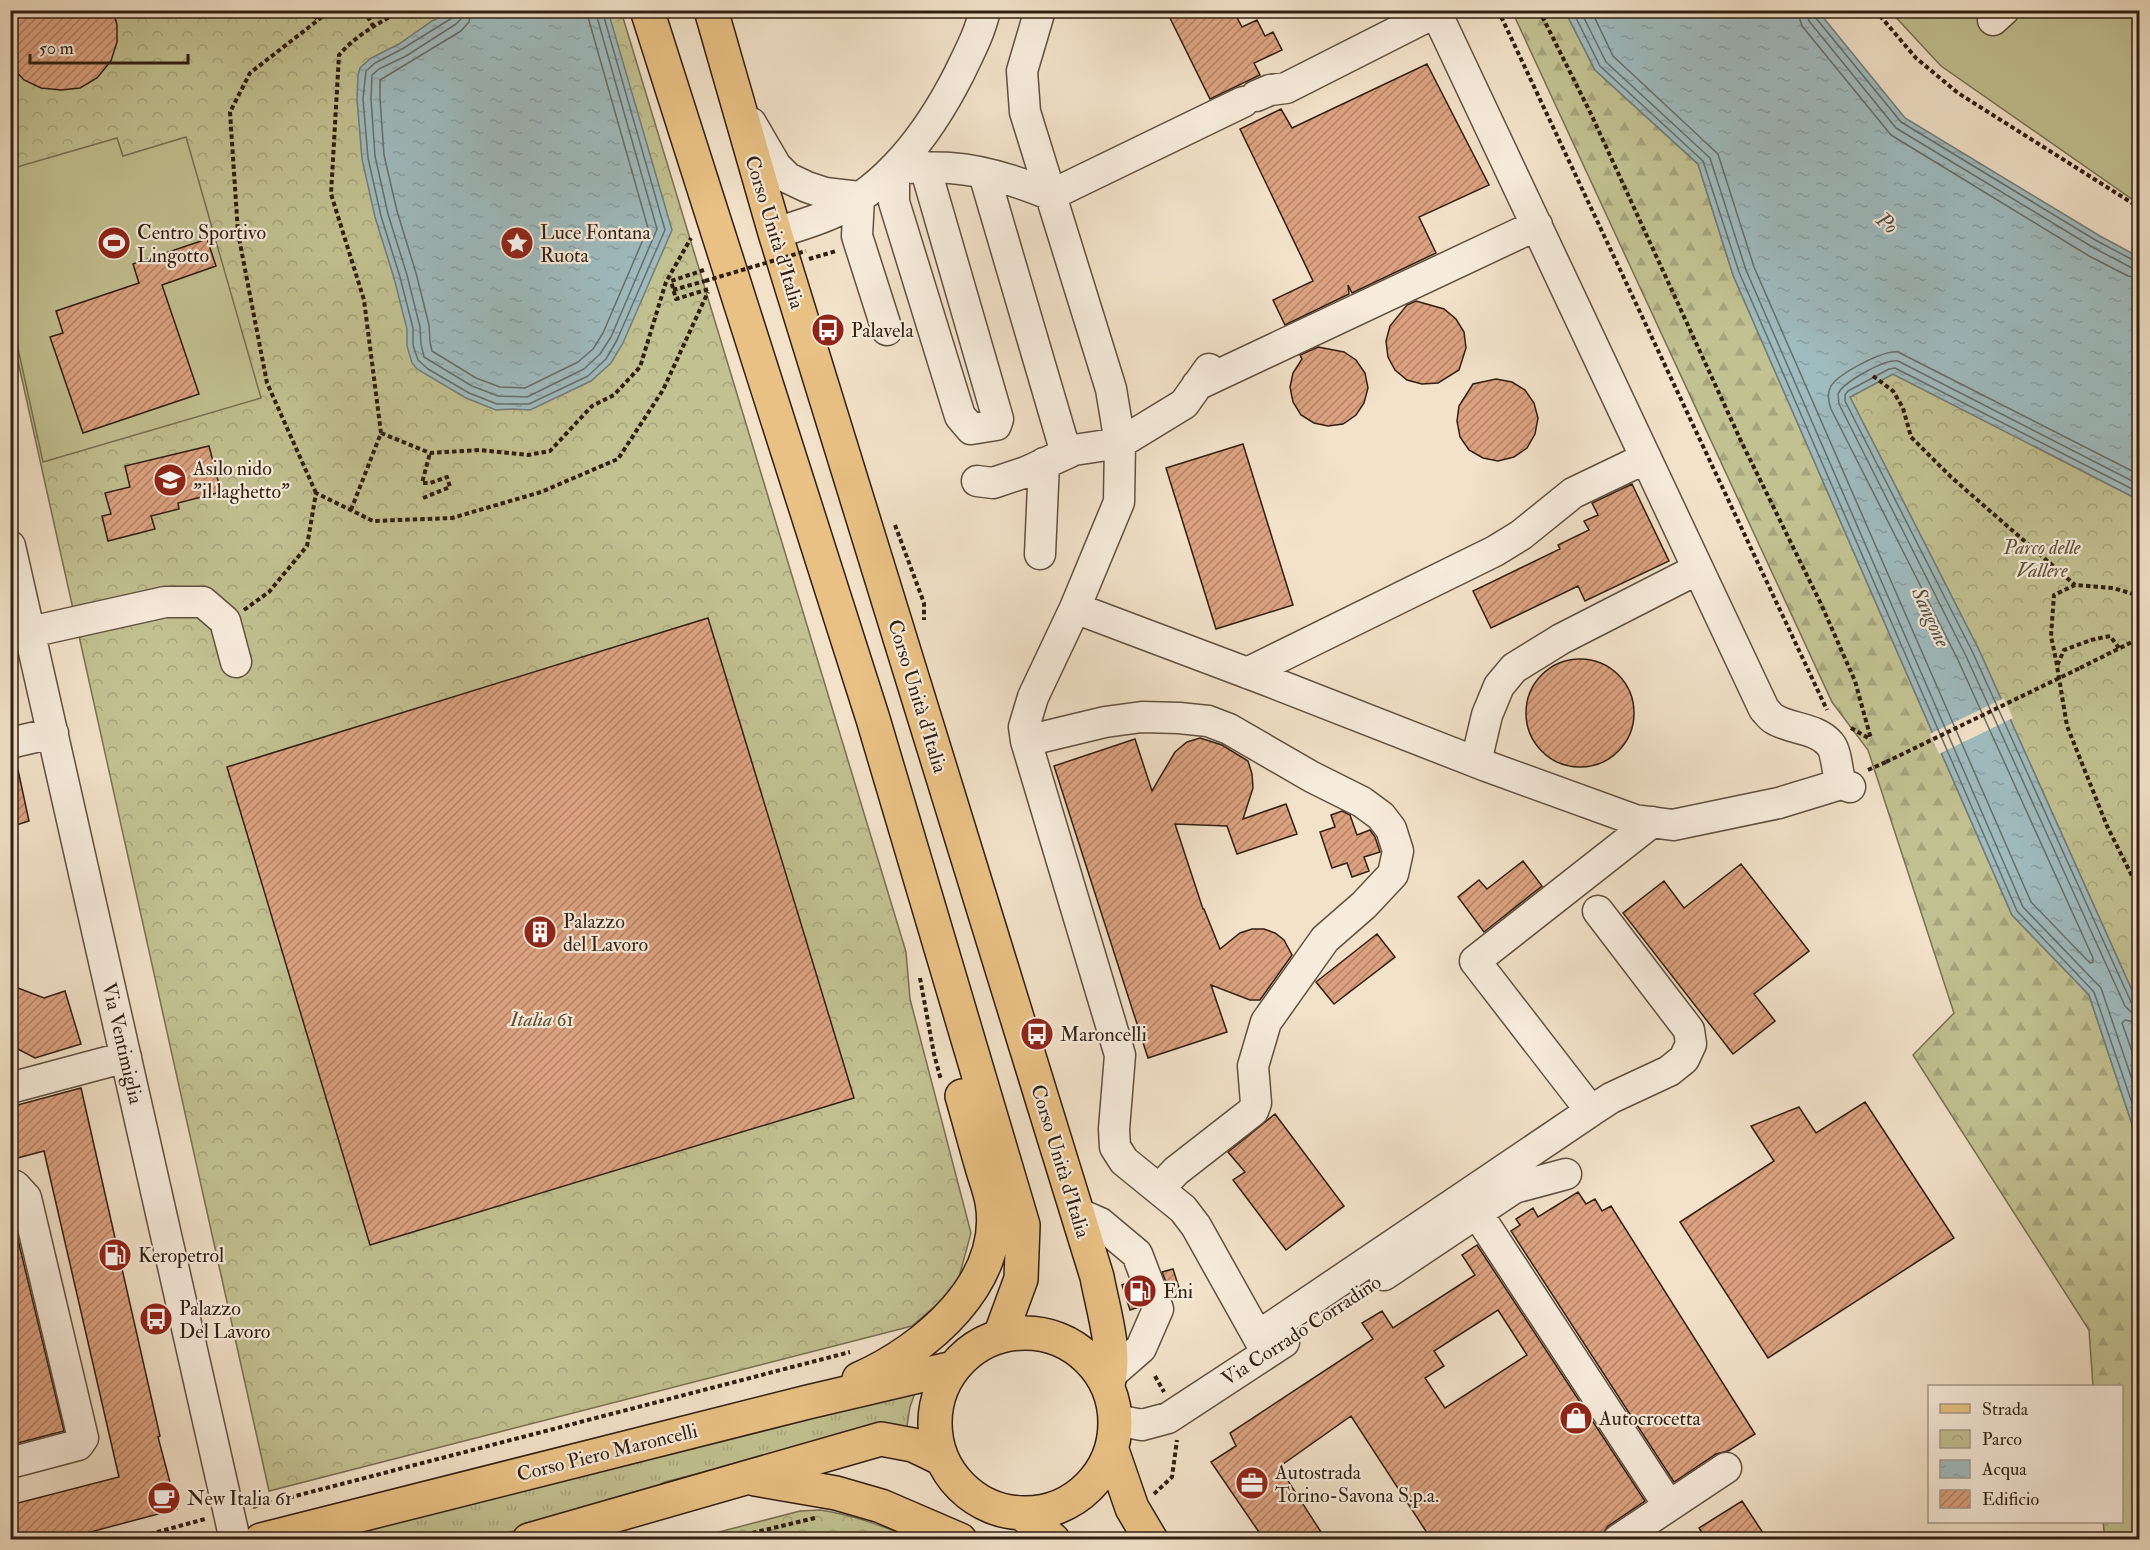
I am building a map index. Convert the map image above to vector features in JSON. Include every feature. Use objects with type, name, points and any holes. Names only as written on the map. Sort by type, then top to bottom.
[{"type":"main road","points":[[647,10],[873,719],[933,969],[943,1022],[992,1202],[993,1233],[981,1273],[959,1307],[918,1343],[874,1372],[808,1402]]},
{"type":"main road","name":"Corso Unità d'Italia","points":[[711,10],[775,233],[1097,1277],[1110,1351],[1109,1379]]},
{"type":"main road","points":[[933,969],[1023,1224],[1021,1279],[1000,1336]]},
{"type":"main road","points":[[1114,1435],[1104,1469],[1078,1497],[1062,1506],[1043,1512],[1023,1514],[991,1508],[971,1496],[954,1481],[936,1443],[934,1427],[938,1397],[944,1382],[953,1368],[972,1350],[1000,1336],[1023,1332],[1060,1339],[1080,1351],[1109,1379],[1114,1401],[1114,1435],[1132,1508],[1151,1539]]},
{"type":"main road","name":"Corso Piero Maroncelli","points":[[261,1539],[953,1368]]},
{"type":"main road","points":[[529,1539],[881,1439],[913,1445],[942,1459]]},
{"type":"main road","points":[[748,1478],[836,1493],[881,1506],[960,1539]]},
{"type":"main road","points":[[1023,1514],[1053,1539]]},
{"type":"street","points":[[775,233],[817,220],[859,198],[911,152],[932,122],[953,85],[977,37],[985,10]]},
{"type":"street","points":[[1040,10],[1022,71],[1025,112],[1111,389],[1120,443],[1119,502],[1075,608],[1032,697],[1024,727],[1026,741],[1120,1055],[1114,1129],[1115,1147],[1124,1161],[1184,1209],[1263,1344],[1591,1111],[1611,1098],[1669,1071],[1684,1059],[1691,1044],[1689,1030],[1598,911]]},
{"type":"street","points":[[894,168],[950,168],[984,174],[1051,195],[1250,99],[1270,90],[1286,88],[1436,11],[1764,709],[1773,719],[1819,736],[1830,743],[1837,771],[1850,780]]},
{"type":"street","points":[[738,104],[765,146],[770,158],[788,178],[825,193],[859,198]]},
{"type":"street","points":[[894,168],[894,202],[960,416],[970,429],[996,425],[998,419],[925,167]]},
{"type":"street","points":[[984,174],[1055,458],[1040,554]]},
{"type":"street","points":[[859,198],[856,236],[887,330]]},
{"type":"street","points":[[1197,385],[1537,225]]},
{"type":"street","points":[[977,481],[993,483],[1085,448],[1120,443],[1184,404],[1217,357]]},
{"type":"street","points":[[1247,673],[1495,551],[1521,535],[1585,486],[1646,458]]},
{"type":"street","name":"Via Ventimiglia","points":[[10,546],[232,1526]]},
{"type":"street","points":[[1476,762],[1487,715],[1499,686],[1514,668],[1561,639],[1698,569]]},
{"type":"street","points":[[30,632],[165,602],[203,603],[225,621],[236,662]]},
{"type":"street","points":[[1075,608],[1476,762],[1635,820],[1673,825],[1779,803],[1850,780]]},
{"type":"street","points":[[1026,741],[1105,722],[1142,717],[1208,722],[1229,729],[1312,777],[1362,802],[1381,816],[1391,829],[1398,851],[1393,874],[1364,905],[1325,939],[1266,1022],[1253,1066],[1256,1102],[1253,1111],[1176,1171],[1159,1189]]},
{"type":"street","points":[[10,743],[53,733]]},
{"type":"street","points":[[1591,1111],[1475,961],[1652,822]]},
{"type":"street","points":[[10,1088],[126,1057]]},
{"type":"street","name":"Via Corrado Corradino","points":[[1114,1435],[1168,1418],[1263,1344],[1478,1213],[1514,1188],[1566,1174]]},
{"type":"street","points":[[10,1184],[15,1185],[26,1198],[83,1438],[78,1445],[10,1463]]},
{"type":"street","points":[[1077,1213],[1100,1223],[1137,1254],[1158,1310],[1142,1348],[1109,1379]]},
{"type":"street","points":[[1478,1213],[1669,1506]]},
{"type":"street","points":[[1618,1539],[1726,1468]]},
{"type":"path","points":[[309,10],[318,20]]},
{"type":"path","points":[[225,621],[268,592],[307,546],[316,493],[267,383],[238,233],[230,112],[250,73],[331,10]]},
{"type":"path","points":[[364,10],[373,26]]},
{"type":"path","points":[[351,510],[381,433],[364,300],[331,194],[339,55],[351,42],[373,26],[402,10]]},
{"type":"path","points":[[1498,10],[1824,702],[1829,717]]},
{"type":"path","points":[[1539,10],[1592,114],[1741,441],[1821,604],[1855,681],[1871,739]]},
{"type":"path","points":[[1875,10],[1916,58],[1958,93],[2139,208]]},
{"type":"path","points":[[381,433],[430,453],[479,450],[528,455],[550,451],[592,406],[614,395],[640,367],[666,282],[694,233]]},
{"type":"path","points":[[806,260],[838,250]]},
{"type":"path","points":[[673,290],[806,251]]},
{"type":"path","points":[[705,270],[671,281],[673,290],[676,299],[710,289]]},
{"type":"path","points":[[316,493],[374,521],[452,518],[541,492],[618,459],[663,390],[687,333],[710,289]]},
{"type":"path","points":[[710,289],[713,300]]},
{"type":"path","points":[[1873,376],[1893,391],[1903,408],[1911,437],[1951,477],[2075,585]]},
{"type":"path","points":[[423,498],[450,487],[447,477],[430,483],[422,483],[430,453]]},
{"type":"path","points":[[2139,596],[2114,588],[2075,585],[2054,595],[2051,636],[2067,726],[2108,826],[2139,892]]},
{"type":"path","points":[[2057,666],[2064,650],[2091,640],[2110,636],[2119,648]]},
{"type":"path","points":[[1850,780],[2139,638]]},
{"type":"path","points":[[933,969],[934,1054],[944,1087]]},
{"type":"path","points":[[128,1539],[232,1526],[854,1351]]},
{"type":"path","points":[[723,1539],[820,1517]]},
{"type":"path","points":[[854,1539],[877,1531],[868,1528]]},
{"type":"green space","name":"Italia 61","points":[[10,11],[621,11],[906,952],[910,999],[971,1233],[956,1288],[912,1326],[269,1491],[11,330]]},
{"type":"green space","points":[[1512,11],[1565,11],[1595,70],[1698,164],[1733,275],[2012,915],[2089,995],[2139,1145],[2139,1539],[2105,1539],[2103,1523],[2123,1523],[2123,1385],[2093,1385],[2089,1330],[1913,1055],[1954,1013],[1868,750],[1832,702]]},
{"type":"green space","points":[[1890,11],[2139,11],[2139,204],[1941,66]]},
{"type":"green space","name":"Centro Sportivo Lingotto","points":[[186,137],[261,398],[43,462],[11,317],[10,169],[117,138],[123,156]]},
{"type":"green space","name":"Parco delle Vallere","points":[[1893,374],[2139,500],[2139,1006],[1979,650],[1850,397]]},
{"type":"green space","points":[[917,1387],[910,1407],[906,1432],[878,1427],[665,1482],[622,1503],[483,1539],[321,1540]]},
{"type":"green space","points":[[820,1510],[857,1518],[916,1539],[692,1539],[800,1511]]},
{"type":"water","points":[[453,11],[608,11],[672,230],[623,343],[611,363],[591,381],[530,410],[496,410],[466,398],[417,369],[412,363],[407,346],[407,329],[375,217],[362,159],[357,99],[360,68],[371,58]]},
{"type":"water","points":[[1565,11],[1818,11],[1905,118],[2100,236],[2139,257],[2139,500],[1893,374],[1850,397],[1979,650],[2139,1006],[2139,1145],[2089,995],[2012,915],[1733,275],[1698,164],[1595,70]]},
{"type":"pier","points":[[2004,698],[2013,718],[1939,754],[1930,734]]},
{"type":"building","points":[[10,10],[113,10],[117,25],[117,42],[111,61],[97,78],[80,88],[61,90],[41,88],[24,80],[10,65]]},
{"type":"building","points":[[1166,10],[1233,10],[1242,27],[1257,20],[1265,36],[1273,32],[1282,50],[1254,63],[1260,75],[1210,99]]},
{"type":"building","points":[[1427,64],[1489,185],[1419,217],[1436,253],[1352,293],[1348,285],[1349,294],[1285,325],[1273,300],[1313,281],[1240,129],[1281,109],[1292,128]]},
{"type":"building","points":[[207,239],[216,266],[162,285],[199,394],[83,433],[50,337],[63,333],[56,311],[139,283],[133,264]]},
{"type":"building","points":[[1416,301],[1444,309],[1456,319],[1464,332],[1466,348],[1459,370],[1438,383],[1422,384],[1407,380],[1395,370],[1388,357],[1386,341],[1390,326],[1407,305]]},
{"type":"building","points":[[1318,347],[1344,352],[1356,360],[1365,373],[1368,388],[1364,403],[1356,415],[1343,424],[1328,426],[1314,423],[1301,415],[1293,402],[1290,387],[1293,373],[1302,359],[1300,355]]},
{"type":"building","points":[[1496,379],[1512,382],[1525,390],[1534,403],[1538,418],[1535,434],[1527,448],[1514,457],[1498,461],[1483,458],[1469,450],[1460,437],[1457,421],[1459,406],[1473,384]]},
{"type":"building","points":[[1243,444],[1293,605],[1216,629],[1166,468]]},
{"type":"building","points":[[209,446],[221,492],[178,503],[179,509],[151,516],[155,529],[108,541],[102,516],[111,514],[105,493],[130,487],[125,466]]},
{"type":"building","points":[[1632,484],[1669,561],[1585,601],[1578,586],[1491,628],[1473,591],[1560,549],[1558,545],[1589,530],[1584,521],[1598,515],[1592,503]]},
{"type":"building","name":"Palazzo del Lavoro","points":[[708,618],[854,1098],[370,1245],[227,767]]},
{"type":"building","points":[[1580,659],[1601,663],[1618,675],[1630,692],[1634,713],[1630,734],[1618,751],[1601,763],[1580,767],[1559,763],[1542,751],[1530,734],[1526,713],[1530,692],[1542,675],[1559,663]]},
{"type":"building","points":[[1200,738],[1222,745],[1248,761],[1253,788],[1243,819],[1286,804],[1297,834],[1237,854],[1227,826],[1175,824],[1203,909],[1220,949],[1240,933],[1252,929],[1264,929],[1284,940],[1292,955],[1260,1000],[1250,1000],[1211,985],[1227,1032],[1148,1058],[1054,766],[1135,739],[1152,791],[1175,752],[1187,742]]},
{"type":"building","points":[[18,770],[29,821],[10,827],[10,771]]},
{"type":"building","points":[[1342,811],[1350,815],[1357,835],[1370,830],[1380,852],[1364,857],[1369,871],[1352,877],[1347,863],[1332,868],[1320,832],[1335,827],[1331,815]]},
{"type":"building","points":[[1523,861],[1542,886],[1484,932],[1458,897],[1479,880],[1487,889]]},
{"type":"building","points":[[1741,864],[1809,951],[1754,994],[1775,1021],[1733,1054],[1623,913],[1664,881],[1684,908]]},
{"type":"building","points":[[1377,934],[1395,957],[1334,1004],[1316,982]]},
{"type":"building","points":[[10,985],[44,998],[65,991],[81,1044],[35,1058],[10,1045]]},
{"type":"building","points":[[81,1088],[160,1436],[158,1437],[177,1509],[64,1539],[10,1539],[10,1505],[119,1477],[44,1151],[10,1160],[10,1107]]},
{"type":"building","points":[[1865,1102],[1954,1238],[1768,1358],[1680,1222],[1774,1161],[1751,1126],[1799,1107],[1816,1133]]},
{"type":"building","points":[[1275,1114],[1344,1206],[1286,1250],[1233,1180],[1245,1172],[1228,1152]]},
{"type":"building","points":[[1578,1192],[1586,1204],[1595,1199],[1602,1211],[1611,1206],[1755,1434],[1728,1451],[1716,1454],[1674,1482],[1511,1231],[1520,1225],[1516,1219],[1533,1208],[1538,1217]]},
{"type":"building","points":[[10,1219],[13,1219],[64,1431],[10,1445]]},
{"type":"building","points":[[1477,1245],[1645,1501],[1608,1526],[1602,1535],[1595,1539],[1431,1539],[1351,1416],[1279,1467],[1321,1532],[1263,1538],[1211,1462],[1236,1446],[1230,1433],[1373,1339],[1362,1323],[1382,1311],[1393,1328],[1475,1275],[1462,1255]],"holes":[[[1498,1310],[1527,1355],[1445,1408],[1425,1378],[1444,1366],[1434,1351]]]},
{"type":"building","points":[[1173,1269],[1181,1294],[1172,1297],[1162,1272]]},
{"type":"building","points":[[1129,1282],[1139,1307],[1130,1310],[1122,1285]]},
{"type":"building","points":[[1742,1501],[1767,1539],[1706,1539],[1699,1528]]},
{"type":"place","name":"Centro Sportivo Lingotto","points":[[114,243]]},
{"type":"place","name":"Luce Fontana Ruota","points":[[517,243]]},
{"type":"place","name":"Palavela","points":[[828,330]]},
{"type":"place","name":"Asilo nido \"il laghetto\"","points":[[170,480]]},
{"type":"place","name":"Palazzo del Lavoro","points":[[540,932]]},
{"type":"place","name":"Maroncelli","points":[[1037,1034]]},
{"type":"place","name":"Keropetrol","points":[[115,1255]]},
{"type":"place","name":"Eni","points":[[1140,1291]]},
{"type":"place","name":"Palazzo Del Lavoro","points":[[156,1319]]},
{"type":"place","name":"Autocrocetta","points":[[1576,1418]]},
{"type":"place","name":"Autostrada Torino-Savona S.p.a.","points":[[1252,1483]]},
{"type":"place","name":"New Italia 61","points":[[164,1498]]},
{"type":"water label","name":"Po","points":[[1887,223]]},
{"type":"water label","name":"Sangone","points":[[1931,617]]}]
